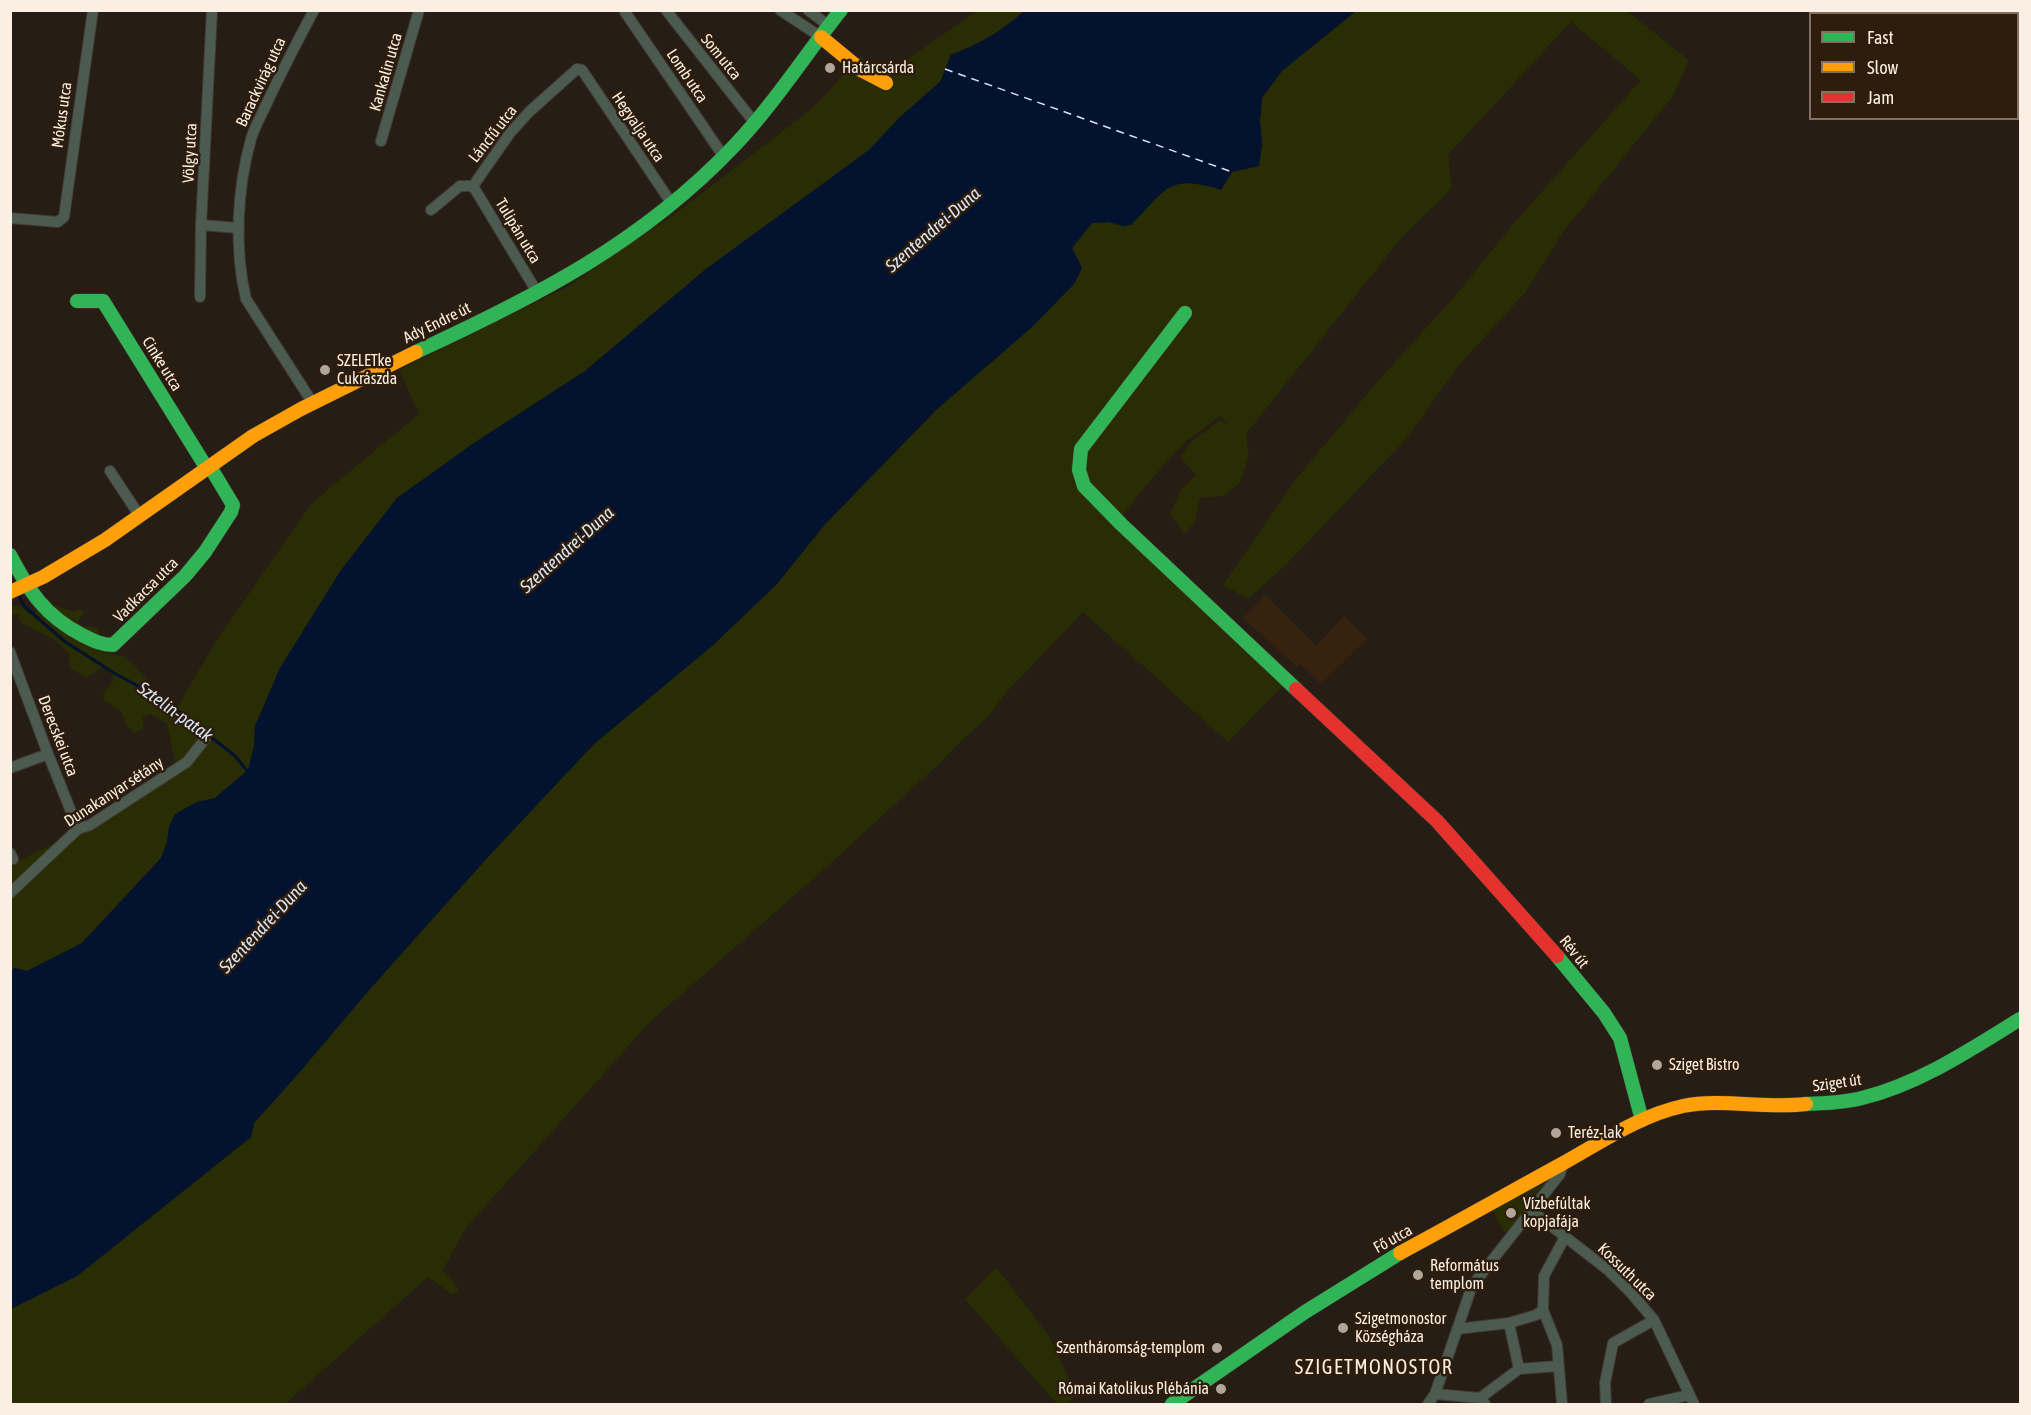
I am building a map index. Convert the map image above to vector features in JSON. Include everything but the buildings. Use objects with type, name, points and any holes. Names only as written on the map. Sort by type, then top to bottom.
[{"type":"main road","name":"Ady Endre út","points":[[20,588],[82,555],[206,467],[253,436],[312,402],[537,292],[614,249],[672,204],[724,157],[842,10]]},
{"type":"main road","points":[[825,32],[854,64],[879,81],[886,83]]},
{"type":"main road","name":"Cinke utca","points":[[77,301],[103,301],[206,467]]},
{"type":"main road","name":"Rév út","points":[[1185,313],[1081,449],[1079,470],[1084,486],[1121,524],[1442,826],[1534,929],[1604,1013],[1620,1038],[1642,1120]]},
{"type":"main road","name":"Vadkacsa utca","points":[[20,588],[61,624],[105,646],[113,645],[185,576],[205,552],[231,512],[233,505],[231,501],[212,470],[206,467]]},
{"type":"main road","points":[[10,555],[20,588]]},
{"type":"main road","name":"Sziget út","points":[[1642,1120],[1684,1106],[1713,1104],[1791,1106],[1859,1099],[1887,1091],[1929,1071],[1963,1054],[2020,1019]]},
{"type":"main road","name":"Fő utca","points":[[1177,1403],[1305,1312],[1386,1261],[1601,1140],[1642,1120]]},
{"type":"street","name":"Mókus utca","points":[[10,218],[58,222],[64,217],[93,10]]},
{"type":"street","name":"Völgy utca","points":[[200,297],[201,225],[212,10]]},
{"type":"street","name":"Barackvirág utca","points":[[312,402],[246,299],[239,228],[243,184],[251,138],[286,62],[314,10]]},
{"type":"street","name":"Kankalin utca","points":[[381,141],[419,10]]},
{"type":"street","name":"Som utca","points":[[666,10],[754,122]]},
{"type":"street","points":[[780,10],[825,32]]},
{"type":"street","points":[[808,10],[825,32]]},
{"type":"street","name":"Lomb utca","points":[[625,12],[724,157]]},
{"type":"street","name":"Láncfű utca","points":[[430,210],[460,186],[473,186],[510,133],[529,112],[577,69]]},
{"type":"street","name":"Hegyalja utca","points":[[577,69],[582,70],[672,204]]},
{"type":"street","name":"Tulipán utca","points":[[473,186],[537,292]]},
{"type":"street","points":[[201,225],[239,228]]},
{"type":"street","points":[[110,471],[139,515]]},
{"type":"street","name":"Derecskei utca","points":[[10,652],[78,829]]},
{"type":"street","name":"Dunakanyar sétány","points":[[10,893],[78,829],[90,825],[187,762],[205,739]]},
{"type":"street","points":[[10,768],[48,754]]},
{"type":"street","points":[[1428,1404],[1435,1394],[1472,1286],[1560,1174],[1563,1163]]},
{"type":"street","name":"Kossuth utca","points":[[1532,1211],[1608,1270],[1654,1320],[1691,1400]]},
{"type":"street","points":[[1562,1404],[1557,1345],[1544,1310],[1545,1275],[1564,1237]]},
{"type":"street","points":[[1457,1329],[1509,1323],[1536,1316],[1544,1310]]},
{"type":"street","points":[[1606,1404],[1605,1383],[1613,1342],[1654,1320]]},
{"type":"street","points":[[1509,1323],[1519,1369]]},
{"type":"street","points":[[1435,1394],[1482,1401],[1519,1369],[1558,1366]]},
{"type":"street","points":[[1649,1404],[1691,1400]]},
{"type":"shaded area","points":[[1265,595],[1316,646],[1344,616],[1367,639],[1321,684],[1300,664],[1297,667],[1243,618]]},
{"type":"green space","points":[[977,11],[1024,11],[990,36],[951,55],[940,82],[900,117],[869,150],[706,269],[585,371],[474,443],[397,498],[341,570],[280,668],[255,726],[254,747],[248,770],[215,798],[197,802],[169,827],[167,842],[161,858],[82,943],[27,971],[15,968],[11,970],[11,864],[75,834],[177,771],[167,724],[151,714],[143,717],[143,728],[134,734],[126,725],[121,711],[104,700],[103,692],[113,682],[113,675],[102,667],[86,678],[69,667],[69,654],[64,648],[20,622],[19,614],[11,615],[10,608],[17,605],[30,614],[50,604],[74,612],[80,609],[84,612],[78,621],[82,626],[96,627],[106,653],[123,656],[147,679],[143,688],[150,695],[177,707],[218,638],[312,503],[419,414],[399,370],[567,287],[676,213],[814,107],[860,56],[883,76]]},
{"type":"green space","points":[[1356,11],[1627,11],[1689,60],[1673,96],[1563,232],[1525,293],[1459,365],[1406,439],[1286,565],[1248,599],[1223,585],[1296,479],[1377,382],[1456,295],[1513,224],[1641,80],[1571,22],[1448,155],[1452,188],[1402,237],[1246,434],[1249,456],[1240,483],[1223,496],[1200,498],[1195,522],[1185,533],[1170,515],[1180,491],[1196,475],[1180,457],[1189,444],[1219,421],[1229,424],[1220,416],[1184,443],[1114,526],[1283,686],[1228,742],[1083,612],[1004,695],[989,716],[941,762],[821,872],[651,1021],[465,1229],[443,1270],[459,1289],[453,1295],[428,1277],[285,1404],[11,1404],[11,1309],[77,1276],[251,1137],[254,1123],[370,989],[487,858],[594,744],[712,646],[777,584],[825,525],[936,410],[1031,328],[1074,284],[1082,268],[1072,248],[1092,223],[1109,222],[1123,226],[1131,225],[1156,196],[1173,184],[1191,182],[1221,189],[1232,172],[1259,166],[1262,144],[1260,121],[1262,98],[1282,71]]},
{"type":"green space","points":[[1554,1173],[1507,1236],[1491,1209]]},
{"type":"green space","points":[[996,1267],[1049,1336],[1077,1396],[1065,1404],[1057,1404],[965,1299]]},
{"type":"water","name":"Szentendrei-Duna","points":[[1024,11],[1356,11],[1282,71],[1262,98],[1260,121],[1262,144],[1259,166],[1232,172],[1221,190],[1189,183],[1169,188],[1131,225],[1123,226],[1109,222],[1092,223],[1072,248],[1082,268],[1074,284],[1031,328],[936,410],[825,524],[777,584],[712,646],[594,744],[487,858],[370,989],[254,1123],[251,1137],[77,1276],[11,1309],[11,970],[15,968],[27,971],[82,943],[161,858],[175,814],[197,802],[215,798],[248,770],[254,747],[255,726],[280,668],[341,570],[397,498],[474,443],[585,371],[706,269],[869,150],[900,117],[940,82],[951,55],[990,36]]},
{"type":"waterway","name":"Sztelin-patak","points":[[19,596],[24,606],[64,641],[114,673],[164,700],[235,756],[249,773]]},
{"type":"ferry route","points":[[945,69],[1232,172]]},
{"type":"traffic: fast","points":[[416,352],[545,288],[585,265],[662,211],[699,180],[749,130],[841,10]]},
{"type":"traffic: fast","points":[[10,555],[31,591],[58,620],[89,639],[113,645],[185,576],[205,552],[231,512],[233,505],[212,470],[206,467],[103,301],[77,301]]},
{"type":"traffic: fast","points":[[1185,313],[1081,449],[1079,470],[1084,486],[1121,524],[1296,689]]},
{"type":"traffic: fast","points":[[1557,956],[1604,1013],[1620,1038],[1642,1120]]},
{"type":"traffic: fast","points":[[1806,1104],[1855,1100],[1904,1084],[1944,1065],[2020,1019]]},
{"type":"traffic: fast","points":[[1172,1404],[1305,1312],[1400,1253]]},
{"type":"traffic: slow","points":[[821,37],[861,70],[886,83]]},
{"type":"traffic: slow","points":[[10,592],[43,577],[105,540],[253,436],[301,409],[416,352]]},
{"type":"traffic: slow","points":[[1400,1253],[1650,1116],[1698,1104],[1806,1104]]},
{"type":"traffic: jam","points":[[1296,689],[1437,821],[1557,956]]},
{"type":"place","name":"Határcsárda","points":[[830,68]]},
{"type":"place","name":"SZELETke Cukrászda","points":[[325,370]]},
{"type":"place","name":"Sziget Bistro","points":[[1657,1065]]},
{"type":"place","name":"Teréz-lak","points":[[1556,1133]]},
{"type":"place","name":"Vízbefúltak kopjafája","points":[[1511,1213]]},
{"type":"place","name":"Református templom","points":[[1418,1275]]},
{"type":"place","name":"Szigetmonostor Községháza","points":[[1343,1328]]},
{"type":"place","name":"Szentháromság-templom","points":[[1217,1348]]},
{"type":"place","name":"Római Katolikus Plébánia","points":[[1221,1389]]},
{"type":"district","name":"SZIGETMONOSTOR","points":[[1374,1368]]}]
